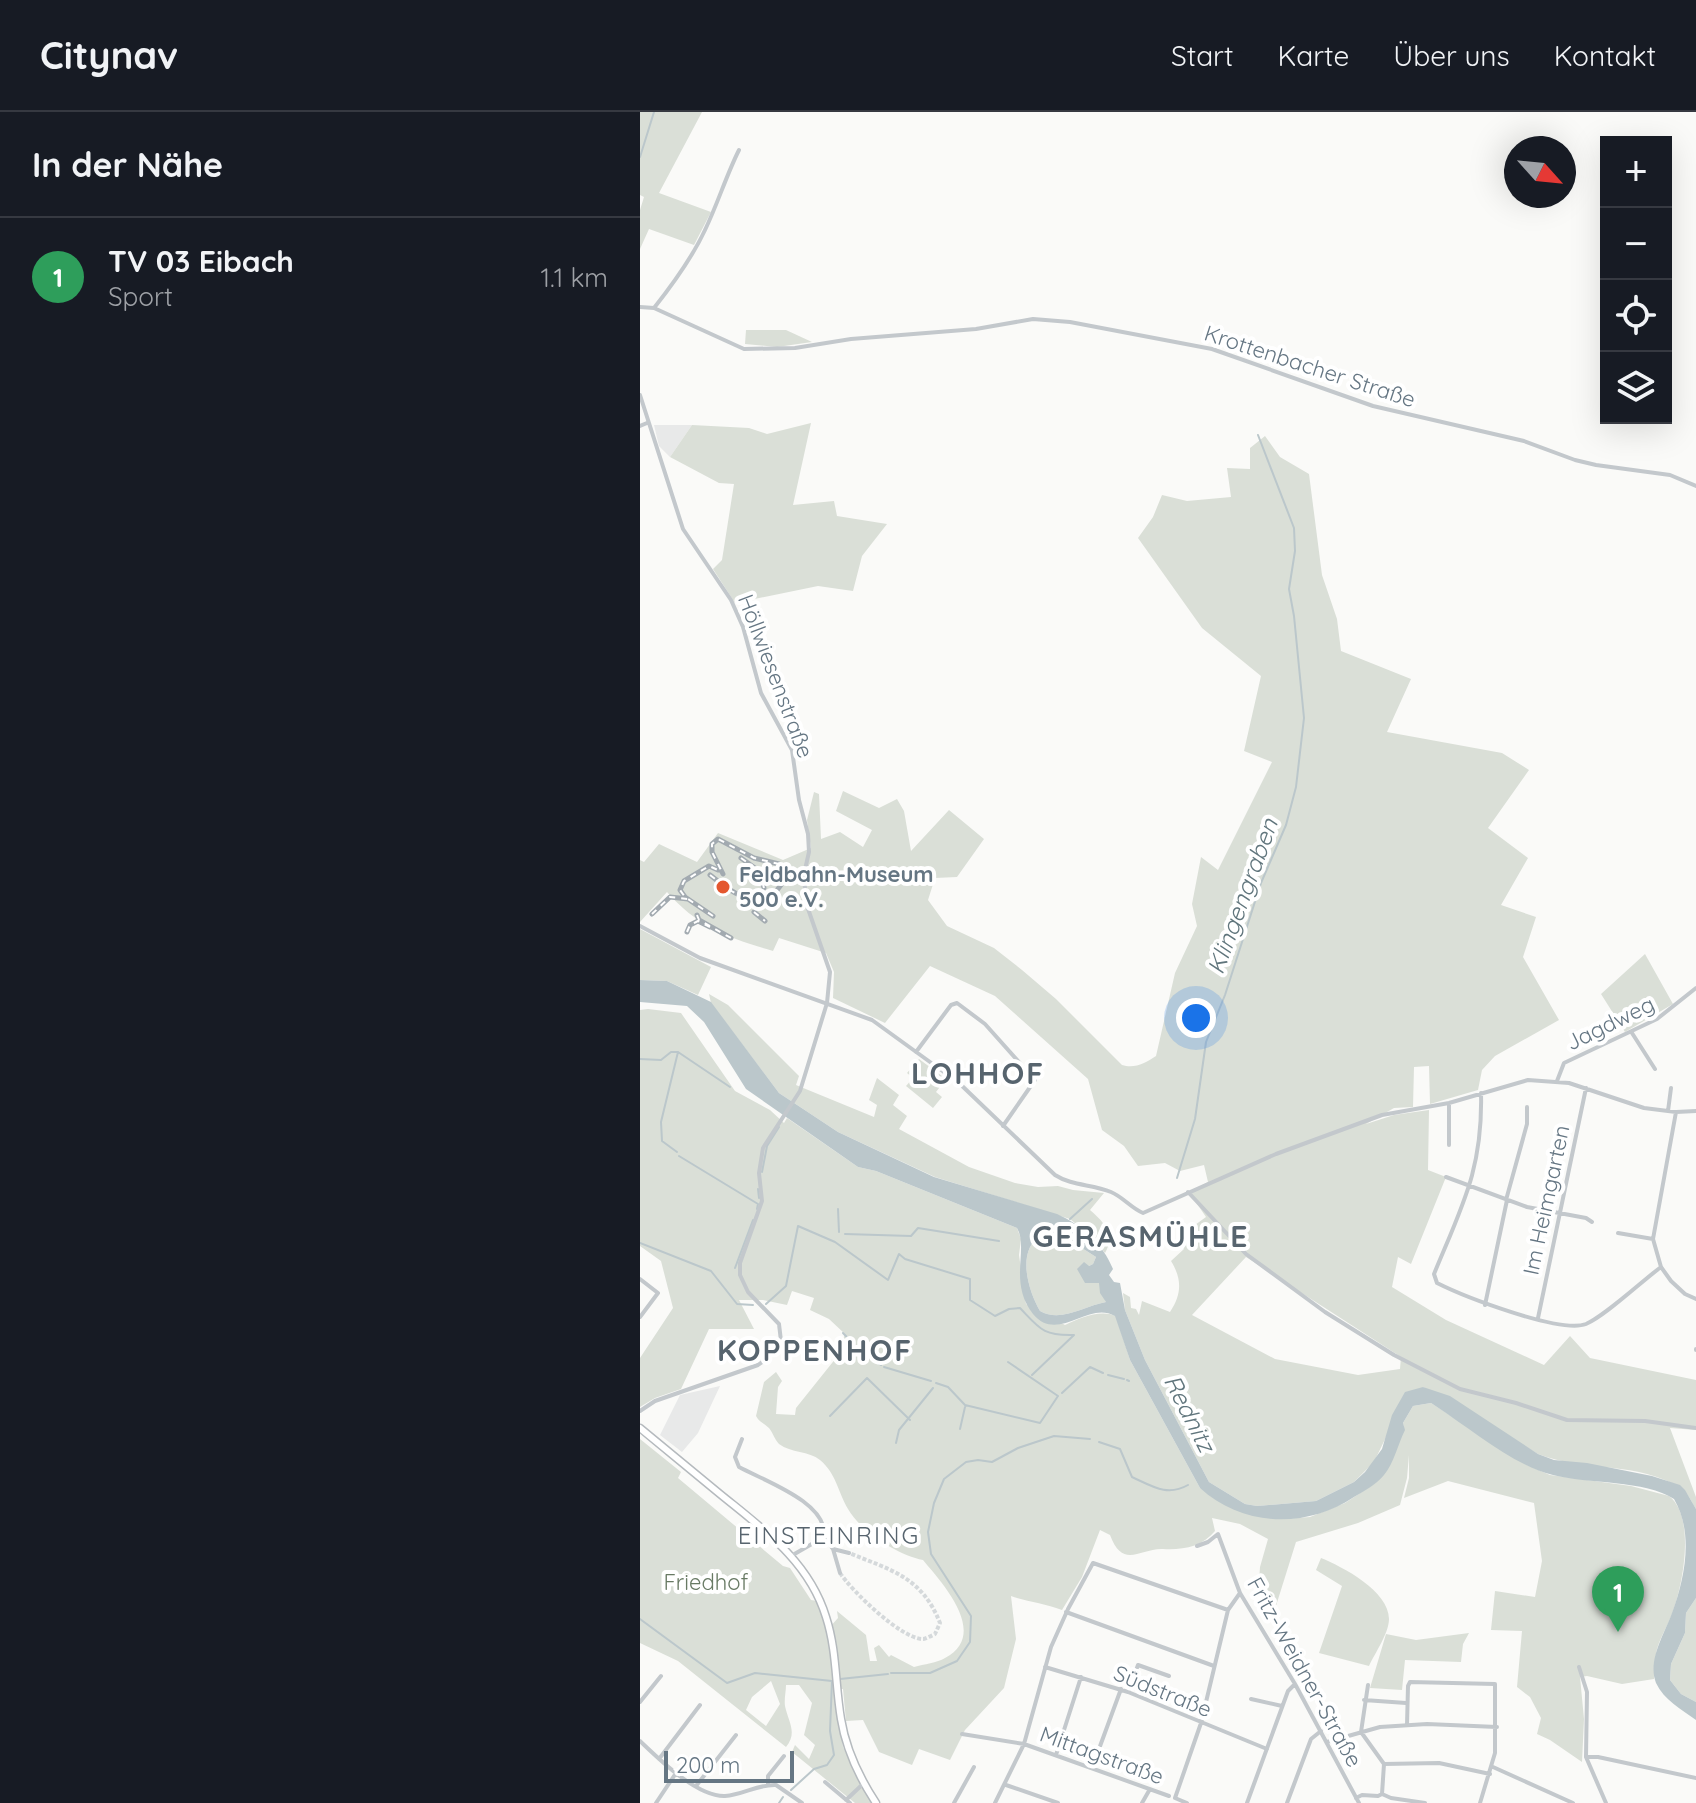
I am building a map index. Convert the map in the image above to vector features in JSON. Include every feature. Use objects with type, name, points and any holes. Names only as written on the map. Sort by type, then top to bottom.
[{"type":"main road","points":[[640,1428],[773,1537],[810,1582],[825,1612],[834,1647],[844,1735],[876,1803]]},
{"type":"street","points":[[640,307],[654,308],[669,289],[704,233],[722,183],[739,150]]},
{"type":"street","name":"Krottenbacher Straße","points":[[654,308],[744,349],[812,346],[851,339],[976,329],[1033,319],[1070,322],[1212,349],[1373,406],[1524,441],[1596,465],[1670,475],[1696,486]]},
{"type":"street","name":"Höllwiesenstraße","points":[[640,395],[683,529],[731,600],[743,627],[761,693],[792,750],[799,800],[808,834],[809,852],[804,874],[806,903],[830,972],[827,1003],[798,1094],[763,1148],[759,1173],[762,1201],[740,1263],[740,1275],[748,1292],[779,1324],[781,1341],[776,1352],[758,1365],[655,1401],[640,1411]]},
{"type":"street","points":[[640,426],[647,423]]},
{"type":"street","points":[[640,926],[700,958],[872,1020],[916,1052],[959,1083],[1003,1126],[1035,1080],[985,1024],[957,1003],[951,1005],[916,1052]]},
{"type":"street","name":"Jagdweg","points":[[1003,1126],[1060,1179],[1115,1193],[1143,1213],[1281,1152],[1382,1115],[1449,1103],[1528,1080],[1557,1081],[1564,1063],[1662,1016],[1696,988]]},
{"type":"street","points":[[1632,1033],[1655,1069]]},
{"type":"street","points":[[1557,1081],[1631,1105],[1676,1112],[1696,1111]]},
{"type":"street","name":"Im Heimgarten","points":[[1538,1318],[1586,1088]]},
{"type":"street","points":[[1668,1111],[1671,1088]]},
{"type":"street","points":[[1481,1093],[1480,1141],[1471,1185],[1434,1279],[1439,1284],[1485,1305],[1574,1326],[1587,1323],[1661,1267]]},
{"type":"street","points":[[1449,1103],[1449,1145]]},
{"type":"street","points":[[1485,1305],[1506,1200],[1527,1124],[1527,1107]]},
{"type":"street","points":[[1676,1112],[1653,1239],[1661,1267],[1671,1281],[1696,1299]]},
{"type":"street","points":[[1446,1177],[1506,1200],[1592,1222]]},
{"type":"street","points":[[1188,1192],[1246,1254],[1314,1304],[1394,1355],[1460,1389],[1567,1420],[1645,1421],[1696,1428]]},
{"type":"street","points":[[1618,1233],[1653,1239]]},
{"type":"street","points":[[640,1279],[658,1293],[640,1317]]},
{"type":"street","points":[[742,1439],[735,1457],[739,1467],[809,1504],[821,1518],[825,1527],[824,1537],[833,1549],[840,1573]]},
{"type":"street","name":"Fritz-Weidner-Straße","points":[[1197,1546],[1218,1534],[1240,1593],[1295,1684],[1358,1800]]},
{"type":"street","points":[[791,1556],[824,1537]]},
{"type":"street","points":[[833,1549],[849,1553]]},
{"type":"street","points":[[995,1803],[1024,1744],[1045,1667],[1066,1612],[1092,1565],[1097,1562],[1228,1610]]},
{"type":"street","points":[[1172,1797],[1201,1723],[1228,1610],[1240,1593]]},
{"type":"street","points":[[1066,1612],[1214,1666]]},
{"type":"street","points":[[1128,1692],[1138,1665],[1169,1676]]},
{"type":"street","name":"Südstraße","points":[[1045,1667],[1121,1689],[1267,1749]]},
{"type":"street","points":[[1579,1667],[1587,1692],[1586,1757],[1606,1803]]},
{"type":"street","points":[[640,1702],[661,1676]]},
{"type":"street","points":[[1056,1755],[1081,1677]]},
{"type":"street","points":[[1407,1725],[1408,1685],[1413,1681],[1495,1684],[1497,1727],[1493,1767],[1480,1803]]},
{"type":"street","points":[[1247,1803],[1288,1691],[1295,1684]]},
{"type":"street","points":[[1368,1685],[1361,1732],[1384,1764],[1382,1794]]},
{"type":"street","points":[[1092,1768],[1121,1689]]},
{"type":"street","points":[[1251,1699],[1282,1706]]},
{"type":"street","points":[[1364,1700],[1407,1703]]},
{"type":"street","points":[[659,1759],[700,1705]]},
{"type":"street","points":[[1327,1742],[1361,1732],[1407,1725],[1497,1727]]},
{"type":"street","points":[[1287,1803],[1311,1739],[1321,1731]]},
{"type":"street","name":"Mittagstraße","points":[[962,1734],[1024,1744],[1187,1803]]},
{"type":"street","points":[[696,1786],[736,1735]]},
{"type":"street","points":[[640,1741],[676,1773],[696,1786],[722,1796],[768,1784],[781,1787],[802,1803]]},
{"type":"street","points":[[768,1784],[768,1776],[784,1756]]},
{"type":"street","points":[[1586,1757],[1696,1778]]},
{"type":"street","points":[[1384,1764],[1439,1763],[1490,1774]]},
{"type":"street","points":[[966,1803],[956,1801],[974,1767]]},
{"type":"street","points":[[1493,1767],[1573,1803]]},
{"type":"street","points":[[656,1803],[676,1773]]},
{"type":"street","points":[[825,1782],[848,1801],[864,1783]]},
{"type":"street","points":[[1006,1785],[1058,1803]]},
{"type":"street","points":[[1142,1803],[1150,1789]]},
{"type":"street","points":[[1358,1800],[1362,1795],[1382,1794],[1425,1803]]},
{"type":"street","points":[[720,1803],[722,1796]]},
{"type":"shaded area","points":[[654,425],[692,425],[670,457],[659,446]]},
{"type":"shaded area","points":[[640,980],[667,981],[711,1002],[779,1093],[838,1132],[934,1177],[1057,1214],[1083,1230],[1109,1260],[1113,1269],[1109,1275],[1114,1282],[1120,1283],[1125,1310],[1145,1360],[1209,1482],[1245,1504],[1257,1506],[1316,1501],[1354,1482],[1382,1449],[1392,1415],[1405,1392],[1423,1387],[1450,1396],[1538,1454],[1554,1460],[1652,1476],[1680,1485],[1696,1509],[1696,1598],[1686,1613],[1685,1633],[1671,1664],[1670,1680],[1681,1694],[1696,1702],[1696,1720],[1673,1704],[1656,1683],[1654,1674],[1655,1656],[1677,1599],[1684,1571],[1684,1526],[1674,1499],[1648,1488],[1567,1478],[1538,1470],[1508,1455],[1431,1403],[1413,1406],[1403,1423],[1405,1430],[1393,1459],[1381,1479],[1335,1507],[1316,1515],[1275,1519],[1235,1510],[1200,1488],[1130,1360],[1115,1316],[1094,1313],[1053,1325],[1033,1314],[1022,1290],[1021,1246],[1017,1228],[876,1171],[858,1167],[746,1089],[704,1022],[687,1006],[640,1002]],"holes":[[[1041,1235],[1074,1243],[1096,1257],[1093,1264],[1089,1266],[1084,1262],[1077,1269],[1085,1283],[1099,1283],[1100,1293],[1106,1302],[1064,1314],[1040,1311],[1028,1282],[1027,1261],[1033,1242]]]},
{"type":"shaded area","points":[[720,1386],[698,1433],[682,1452],[660,1435],[680,1395]]},
{"type":"green space","points":[[640,112],[702,112],[659,193],[711,212],[694,245],[649,229],[640,249],[640,210],[644,197],[640,195]]},
{"type":"green space","points":[[746,330],[786,330],[812,342],[777,347],[745,344]]},
{"type":"green space","points":[[811,423],[793,505],[834,501],[837,516],[887,524],[862,556],[853,591],[818,586],[735,603],[713,569],[722,560],[734,484],[719,483],[670,457],[692,425],[749,428],[767,434]]},
{"type":"green space","points":[[1265,436],[1280,457],[1309,474],[1322,575],[1337,619],[1341,651],[1411,679],[1387,732],[1502,753],[1529,770],[1488,828],[1528,858],[1501,905],[1536,917],[1523,957],[1559,1020],[1495,1056],[1482,1070],[1478,1090],[1430,1104],[1429,1066],[1414,1067],[1413,1107],[1394,1108],[1366,1124],[1394,1115],[1429,1110],[1428,1170],[1446,1177],[1411,1264],[1398,1257],[1392,1287],[1446,1320],[1544,1365],[1570,1336],[1590,1358],[1696,1380],[1696,1430],[1670,1428],[1696,1497],[1696,1509],[1684,1491],[1666,1480],[1630,1470],[1555,1460],[1538,1454],[1423,1387],[1387,1435],[1374,1462],[1354,1482],[1316,1501],[1257,1506],[1245,1504],[1209,1482],[1145,1360],[1125,1310],[1123,1293],[1130,1297],[1131,1308],[1136,1309],[1139,1315],[1142,1301],[1170,1312],[1174,1305],[1179,1286],[1171,1261],[1184,1249],[1177,1238],[1206,1217],[1189,1192],[1208,1182],[1204,1165],[1180,1171],[1165,1163],[1138,1166],[1124,1146],[1102,1130],[1088,1079],[995,996],[930,966],[885,1023],[833,998],[834,972],[826,953],[779,938],[773,951],[742,941],[702,923],[667,892],[640,922],[640,860],[644,862],[659,844],[697,862],[718,833],[783,860],[811,848],[807,820],[814,792],[819,794],[821,839],[840,832],[863,847],[872,830],[836,811],[843,791],[879,808],[897,799],[904,811],[911,851],[949,810],[984,839],[957,877],[935,878],[928,900],[947,926],[994,948],[1022,970],[1122,1065],[1136,1066],[1156,1056],[1175,973],[1197,926],[1192,904],[1201,857],[1218,870],[1272,762],[1244,751],[1261,676],[1202,628],[1138,538],[1153,517],[1162,495],[1187,501],[1231,497],[1227,468],[1250,469],[1250,448]],"holes":[[[1246,1257],[1401,1357],[1400,1369],[1358,1375],[1275,1359],[1192,1315]]]},
{"type":"green space","points":[[640,929],[711,967],[698,995],[667,981],[640,980]]},
{"type":"green space","points":[[1645,954],[1673,1004],[1625,1032],[1601,994]]},
{"type":"green space","points":[[709,994],[728,1005],[799,1076],[796,1085],[874,1117],[877,1105],[869,1100],[877,1078],[899,1095],[893,1105],[907,1116],[899,1129],[969,1167],[1015,1183],[1104,1193],[1090,1210],[1104,1224],[1109,1235],[1105,1253],[1092,1237],[1070,1219],[935,1177],[838,1132],[779,1093],[711,1003]]},
{"type":"green space","name":"Friedhof","points":[[640,1010],[681,1013],[735,1091],[770,1110],[784,1123],[787,1118],[858,1167],[876,1171],[1017,1228],[1021,1239],[1019,1255],[1026,1304],[1065,1325],[1097,1314],[1116,1316],[1130,1360],[1200,1488],[1283,1519],[1310,1517],[1345,1503],[1374,1484],[1404,1430],[1403,1423],[1413,1406],[1431,1403],[1527,1465],[1550,1475],[1631,1486],[1669,1496],[1682,1519],[1685,1552],[1676,1601],[1657,1649],[1654,1679],[1622,1684],[1580,1677],[1584,1719],[1582,1762],[1537,1734],[1541,1718],[1530,1697],[1517,1687],[1522,1631],[1491,1630],[1495,1591],[1535,1597],[1542,1561],[1534,1503],[1448,1481],[1404,1498],[1409,1478],[1409,1455],[1400,1505],[1358,1523],[1296,1542],[1275,1609],[1258,1596],[1260,1567],[1268,1539],[1240,1524],[1212,1518],[1215,1531],[1198,1544],[1133,1555],[1121,1552],[1110,1535],[1100,1530],[1082,1577],[1062,1610],[1011,1596],[1016,1639],[1004,1688],[965,1730],[950,1760],[919,1749],[912,1765],[879,1752],[863,1720],[846,1721],[843,1689],[836,1689],[843,1747],[871,1803],[855,1803],[792,1752],[795,1745],[809,1759],[815,1745],[804,1735],[812,1703],[799,1685],[786,1685],[785,1706],[792,1732],[786,1747],[678,1661],[640,1643],[640,1439],[681,1472],[678,1478],[783,1566],[790,1568],[811,1600],[817,1601],[829,1628],[838,1618],[837,1611],[866,1635],[870,1661],[877,1661],[874,1648],[879,1645],[889,1657],[891,1655],[914,1667],[945,1658],[958,1648],[963,1636],[963,1623],[950,1595],[923,1560],[892,1548],[871,1534],[848,1509],[825,1465],[816,1457],[779,1444],[769,1428],[756,1416],[764,1382],[776,1372],[782,1381],[778,1387],[776,1414],[795,1415],[796,1408],[836,1358],[845,1334],[829,1319],[810,1310],[814,1298],[792,1291],[787,1305],[763,1300],[739,1300],[754,1329],[709,1329],[681,1389],[640,1407],[640,1358],[673,1308],[661,1261],[640,1246]],"holes":[[[771,1681],[780,1704],[766,1726],[746,1710],[752,1697]]]},
{"type":"green space","points":[[919,1059],[946,1079],[936,1092],[942,1097],[933,1108],[906,1086],[913,1078],[907,1073]]},
{"type":"green space","points":[[1041,1235],[1074,1243],[1096,1257],[1089,1266],[1100,1283],[1106,1302],[1064,1314],[1040,1311],[1028,1282],[1027,1261],[1033,1242]]},
{"type":"green space","points":[[1321,1558],[1363,1581],[1387,1609],[1387,1630],[1369,1666],[1319,1653],[1342,1586],[1316,1570]]},
{"type":"green space","points":[[1696,1598],[1696,1702],[1681,1694],[1670,1680],[1671,1664],[1685,1633],[1686,1613]]},
{"type":"green space","points":[[1469,1633],[1463,1644],[1461,1662],[1405,1660],[1402,1690],[1370,1688],[1386,1634],[1416,1640]]},
{"type":"waterway","points":[[640,157],[654,112]]},
{"type":"waterway","name":"Klingengraben","points":[[1177,1178],[1195,1119],[1206,1042],[1225,995],[1261,883],[1286,825],[1296,787],[1304,718],[1289,589],[1295,551],[1294,528],[1258,435]]},
{"type":"waterway","points":[[640,1059],[661,1060],[671,1052],[678,1052],[730,1087]]},
{"type":"waterway","points":[[677,1152],[662,1141],[661,1122],[678,1052]]},
{"type":"waterway","points":[[762,1172],[767,1146],[779,1127]]},
{"type":"waterway","points":[[679,1156],[758,1204],[757,1209]]},
{"type":"waterway","points":[[758,1189],[759,1198]]},
{"type":"waterway","points":[[1070,1219],[1092,1199]]},
{"type":"waterway","points":[[838,1209],[839,1232]]},
{"type":"waterway","points":[[735,1268],[753,1220]]},
{"type":"waterway","points":[[766,1304],[786,1286],[798,1226],[835,1242],[888,1280],[899,1254],[905,1259],[970,1279],[970,1300],[995,1316],[1009,1309],[1020,1308],[1043,1330],[1074,1335],[1032,1375]]},
{"type":"waterway","points":[[845,1234],[911,1236],[918,1228],[999,1241]]},
{"type":"waterway","points":[[640,1243],[711,1271],[737,1304],[753,1305]]},
{"type":"waterway","points":[[843,1333],[863,1354],[881,1365]]},
{"type":"waterway","points":[[936,1383],[948,1387],[965,1405],[1040,1423],[1058,1396],[1008,1362]]},
{"type":"waterway","points":[[884,1367],[931,1381]]},
{"type":"waterway","points":[[1062,1393],[1090,1367],[1103,1373]]},
{"type":"waterway","points":[[1108,1375],[1124,1379]]},
{"type":"waterway","points":[[830,1416],[867,1378],[910,1420]]},
{"type":"waterway","points":[[896,1443],[899,1430],[933,1388]]},
{"type":"waterway","points":[[960,1429],[965,1407]]},
{"type":"waterway","points":[[891,1673],[930,1673],[957,1661],[970,1642],[971,1616],[931,1554],[928,1532],[934,1503],[944,1479],[966,1462],[992,1462],[1018,1448],[1054,1436],[1090,1439]]},
{"type":"waterway","points":[[1099,1442],[1120,1449],[1132,1477],[1166,1490],[1188,1485]]},
{"type":"waterway","points":[[640,1619],[727,1683],[755,1673],[832,1681],[830,1731],[834,1755],[827,1765],[814,1769],[791,1790]]},
{"type":"waterway","points":[[840,1679],[888,1674]]},
{"type":"waterway","points":[[779,1803],[783,1797]]},
{"type":"tunnel","points":[[840,1573],[866,1602],[902,1631],[923,1639],[935,1634],[940,1623],[933,1607],[914,1585],[892,1570],[849,1553]]},
{"type":"railway","points":[[710,875],[738,894],[761,899],[771,898],[784,881],[785,871],[779,864],[754,858],[718,839],[712,844],[712,852],[723,874]]},
{"type":"railway","points":[[741,858],[759,871],[764,888]]},
{"type":"railway","points":[[713,916],[685,897],[680,890],[684,881],[709,866],[718,870]]},
{"type":"railway","points":[[652,914],[670,897],[688,899]]},
{"type":"railway","points":[[754,912],[765,921]]},
{"type":"railway","points":[[697,915],[699,920],[731,938]]},
{"type":"railway","points":[[687,932],[690,925],[698,921],[710,927]]},
{"type":"place","name":"Feldbahn-Museum 500 e.V.","points":[[723,887]]},
{"type":"place","name":"TV 03 Eibach","points":[[1618,1632]]},
{"type":"district","name":"LOHHOF","points":[[978,1073]]},
{"type":"district","name":"GERASMÜHLE","points":[[1141,1236]]},
{"type":"district","name":"KOPPENHOF","points":[[815,1350]]},
{"type":"district","name":"EINSTEINRING","points":[[829,1535]]},
{"type":"water label","name":"Rednitz","points":[[1190,1413]]}]
